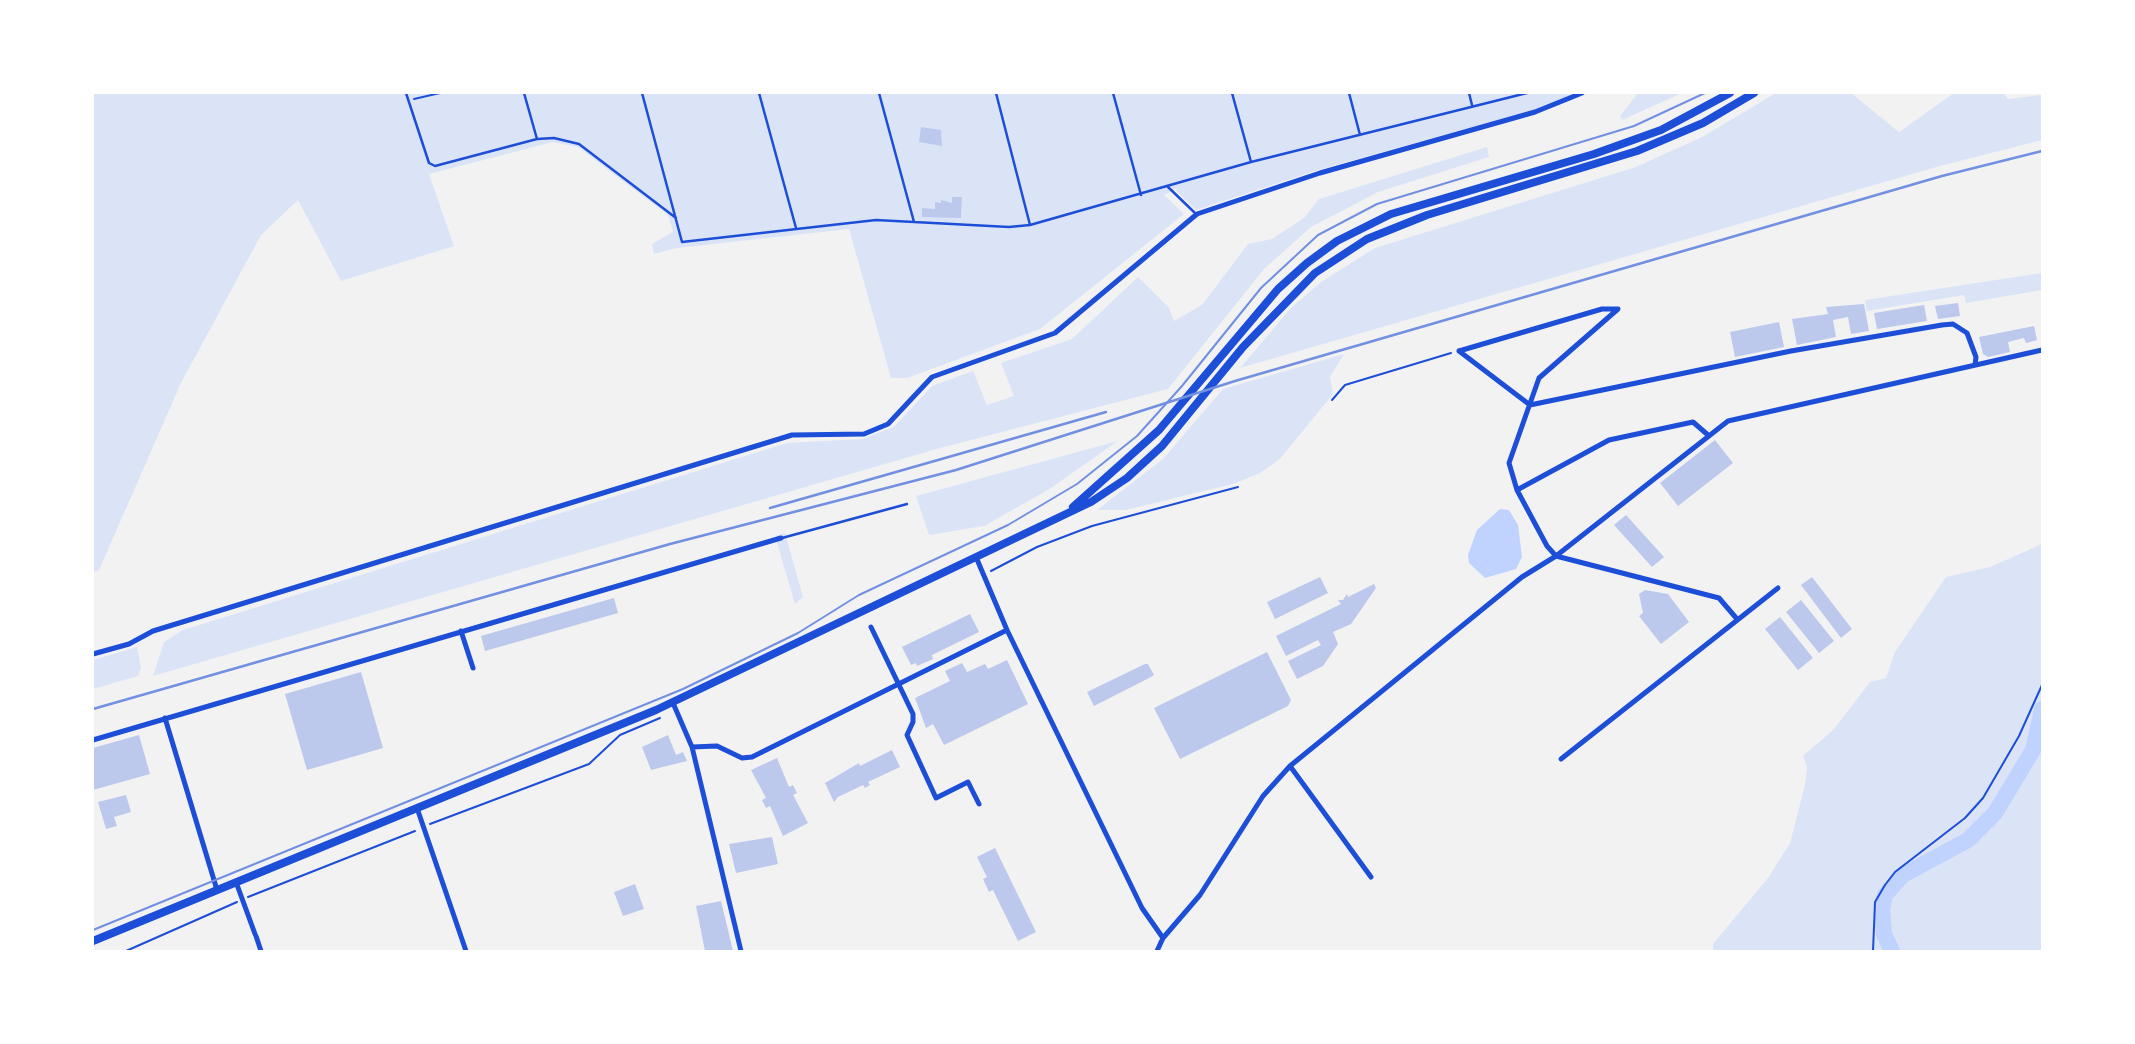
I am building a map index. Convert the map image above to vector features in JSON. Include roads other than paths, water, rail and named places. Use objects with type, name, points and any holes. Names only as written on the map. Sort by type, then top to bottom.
[{"type":"main road","points":[[1065,513],[1159,430],[1278,289],[1307,263],[1367,225],[1391,214],[1626,143],[1661,130],[1730,93]]},
{"type":"main road","points":[[93,941],[673,703],[1091,502],[1118,484],[1153,454],[1181,424],[1243,347],[1315,273],[1367,239],[1427,215],[1637,151],[1692,128],[1754,93]]},
{"type":"street","points":[[93,654],[129,643],[165,627],[792,435],[864,434],[888,424],[932,377],[1055,333],[1197,214],[1320,173],[1535,112],[1582,93]]},
{"type":"street","points":[[1737,619],[1719,598],[1556,556],[1547,546],[1517,491],[1509,463],[1530,405],[1539,378],[1618,309],[1602,309],[1459,351],[1530,405],[1791,351],[1942,325],[1962,327],[1972,341],[1975,365]]},
{"type":"street","points":[[1157,951],[1163,938],[1200,895],[1263,796],[1290,766],[1522,577],[1556,556],[1728,421],[2042,350]]},
{"type":"street","points":[[1517,491],[1609,440],[1693,422],[1709,435]]},
{"type":"street","points":[[93,740],[781,538]]},
{"type":"street","points":[[976,557],[1007,630],[1142,908],[1163,938]]},
{"type":"street","points":[[1561,759],[1778,588]]},
{"type":"street","points":[[871,627],[913,714],[906,735],[936,798],[968,782],[979,804]]},
{"type":"street","points":[[692,747],[717,746],[742,758],[752,757],[898,687],[1007,630]]},
{"type":"street","points":[[461,631],[473,668]]},
{"type":"street","points":[[673,703],[692,747],[741,951]]},
{"type":"street","points":[[165,719],[217,890]]},
{"type":"street","points":[[1290,766],[1371,877]]},
{"type":"street","points":[[417,808],[466,951]]},
{"type":"street","points":[[236,882],[261,950]]},
{"type":"lane","points":[[406,93],[425,158],[435,166],[537,139],[554,138],[579,144],[676,218]]},
{"type":"lane","points":[[524,93],[537,139]]},
{"type":"lane","points":[[642,93],[682,242],[876,220],[1009,227],[1030,225],[1251,162],[1527,93]]},
{"type":"lane","points":[[760,93],[796,228]]},
{"type":"lane","points":[[879,93],[914,222]]},
{"type":"lane","points":[[996,93],[1030,225]]},
{"type":"lane","points":[[1113,93],[1140,195]]},
{"type":"lane","points":[[1233,93],[1251,162]]},
{"type":"lane","points":[[1349,93],[1360,135]]},
{"type":"lane","points":[[1469,93],[1472,106]]},
{"type":"lane","points":[[1167,186],[1197,214]]},
{"type":"lane","points":[[781,538],[907,504]]},
{"type":"water","points":[[1500,509],[1509,510],[1518,525],[1522,557],[1516,569],[1485,578],[1469,563],[1468,555],[1477,530]]},
{"type":"waterway","points":[[1892,951],[1884,934],[1882,909],[1885,895],[1903,875],[1968,840],[1995,813],[2033,750],[2042,709]]},
{"type":"tram line","points":[[93,930],[683,689],[798,633],[859,595],[1008,525],[1077,484],[1137,436],[1182,386],[1261,288],[1318,235],[1377,204],[1634,126],[1705,93]]},
{"type":"railway","points":[[93,709],[670,544],[956,470],[1235,381],[1942,176],[2042,151]]},
{"type":"railway","points":[[770,508],[1106,412]]}]
